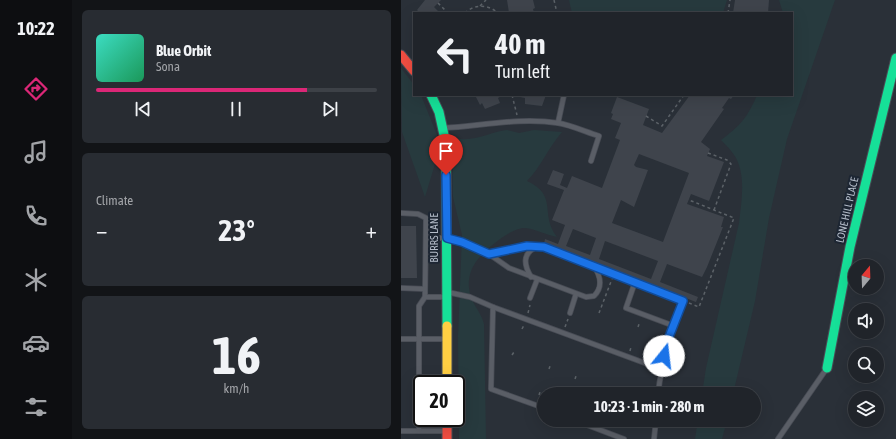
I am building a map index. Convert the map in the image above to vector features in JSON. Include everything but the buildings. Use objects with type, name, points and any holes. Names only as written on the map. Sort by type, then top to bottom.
[{"type":"street","points":[[401,55],[413,70]]},
{"type":"street","name":"LONE HILL PLACE","points":[[827,368],[835,335],[850,247],[896,58]]},
{"type":"street","name":"BURRS LANE","points":[[431,96],[439,112],[446,144],[447,375]]},
{"type":"lane","points":[[558,123],[564,96]]},
{"type":"lane","points":[[443,128],[478,126],[518,120],[558,123],[599,136],[591,161]]},
{"type":"lane","points":[[401,213],[418,214],[426,218],[427,238],[425,297],[419,306],[419,431]]},
{"type":"lane","points":[[427,238],[447,238],[462,242],[489,254],[509,268],[537,280],[590,298],[597,292],[601,280],[594,266]]},
{"type":"lane","points":[[489,254],[527,246],[538,246],[683,301],[673,326],[661,369],[660,387]]},
{"type":"lane","points":[[531,277],[526,268],[525,257],[529,252],[538,246]]},
{"type":"lane","points":[[530,298],[537,280]]},
{"type":"lane","points":[[635,282],[626,308],[673,326]]},
{"type":"lane","points":[[401,288],[425,289]]},
{"type":"lane","points":[[570,313],[577,294]]},
{"type":"lane","points":[[425,297],[447,295],[470,297],[493,307],[661,369]]},
{"type":"lane","points":[[493,307],[491,389],[537,405]]},
{"type":"lane","points":[[401,339],[447,340]]},
{"type":"lane","points":[[778,439],[827,368]]},
{"type":"lane","points":[[592,427],[624,439]]},
{"type":"lane","points":[[654,439],[655,427]]},
{"type":"lane","points":[[401,431],[419,431],[447,435]]},
{"type":"path","points":[[480,6],[486,0]]},
{"type":"path","points":[[554,0],[557,12]]},
{"type":"path","points":[[728,12],[730,0]]},
{"type":"path","points":[[438,3],[447,12]]},
{"type":"path","points":[[466,12],[473,7],[480,6],[492,8],[497,12]]},
{"type":"path","points":[[513,96],[518,120]]},
{"type":"path","points":[[646,116],[662,126],[683,96]]},
{"type":"path","points":[[708,153],[727,160],[731,164],[714,210]]},
{"type":"path","points":[[683,301],[699,307],[734,218],[689,200]]},
{"type":"path","points":[[599,313],[612,278]]},
{"type":"path","points":[[522,329],[524,324]]},
{"type":"path","points":[[549,370],[550,366]]},
{"type":"path","points":[[575,380],[576,376]]},
{"type":"green space","points":[[569,0],[727,0],[723,12],[572,12]]},
{"type":"green space","points":[[779,0],[835,0],[787,139],[769,218],[755,301],[735,387],[703,387],[706,368],[739,223],[741,201],[742,179],[738,161],[721,140],[743,120],[756,96],[793,96],[793,12],[783,12]]},
{"type":"green space","points":[[401,68],[413,84],[413,96],[421,96],[437,135],[438,154],[425,197],[402,132]]},
{"type":"green space","points":[[507,130],[519,133],[534,130],[562,132],[527,181],[543,193],[546,199],[549,221],[557,237],[525,228],[519,229],[504,236],[489,248],[477,260],[470,273],[469,285],[471,298],[483,319],[484,324],[486,439],[459,439],[459,427],[465,427],[465,375],[458,375],[458,337],[462,235],[453,197],[452,145],[450,136],[472,139]]},
{"type":"green space","points":[[697,427],[725,427],[722,439],[695,439]]},
{"type":"traffic: fast","points":[[827,368],[850,247],[896,58]]},
{"type":"traffic: fast","points":[[431,96],[439,112],[446,144],[447,326]]},
{"type":"traffic: slow","points":[[447,326],[447,375]]},
{"type":"traffic: jam","points":[[401,55],[413,70]]},
{"type":"traffic: jam","points":[[447,427],[447,439]]},
{"type":"route","points":[[446,175],[447,238],[462,242],[489,254],[502,253],[527,246],[544,247],[683,301],[667,342],[664,356]]}]
